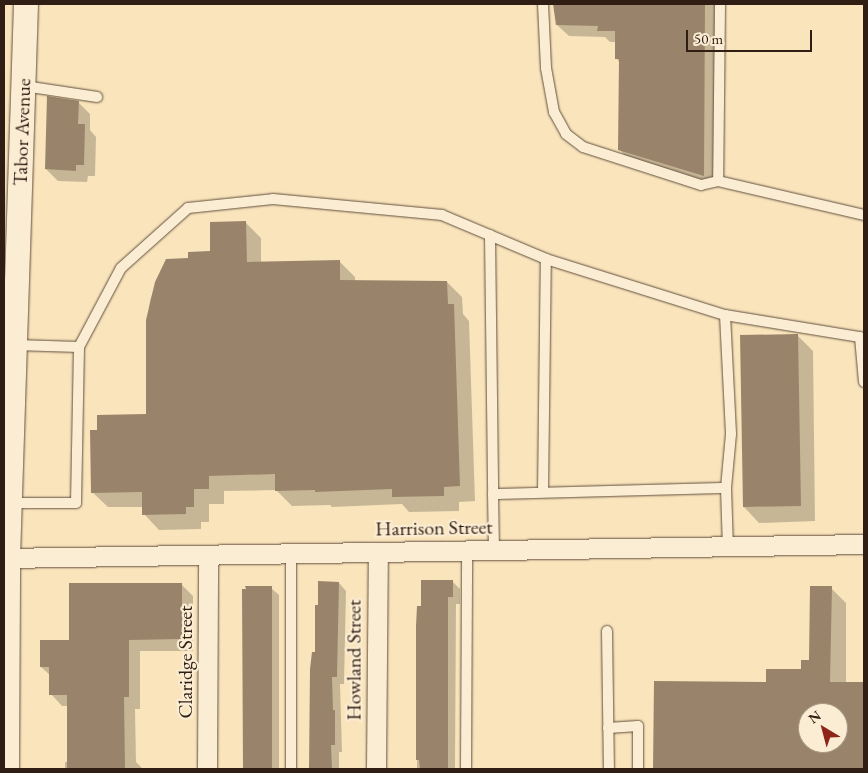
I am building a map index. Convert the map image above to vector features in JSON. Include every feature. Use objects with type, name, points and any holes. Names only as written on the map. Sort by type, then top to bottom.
[{"type":"street","name":"Tabor Avenue","points":[[7,769],[6,558],[10,503],[9,344],[24,86],[26,4]]},
{"type":"street","name":"Harrison Street","points":[[6,558],[864,544]]},
{"type":"street","name":"Howland Street","points":[[376,769],[378,552]]},
{"type":"street","name":"Claridge Street","points":[[206,769],[208,555]]},
{"type":"lane","points":[[543,4],[547,77],[554,112],[566,134],[583,147],[701,185],[718,182],[864,215]]},
{"type":"lane","points":[[718,182],[720,4]]},
{"type":"lane","points":[[24,86],[97,97]]},
{"type":"lane","points":[[10,503],[76,503],[79,347],[121,268],[188,208],[273,199],[442,214],[546,259],[725,314],[860,337],[864,382]]},
{"type":"lane","points":[[490,235],[494,550]]},
{"type":"lane","points":[[544,492],[546,259]]},
{"type":"lane","points":[[725,314],[731,434],[726,488],[728,547]]},
{"type":"lane","points":[[9,344],[79,347]]},
{"type":"lane","points":[[492,494],[726,488]]},
{"type":"lane","points":[[466,769],[467,550]]},
{"type":"lane","points":[[290,769],[291,554]]},
{"type":"lane","points":[[607,631],[609,769]]},
{"type":"lane","points":[[608,728],[638,726],[638,769]]},
{"type":"building","points":[[553,4],[705,4],[704,176],[618,150],[619,59],[615,59],[615,31],[597,31],[598,26],[556,25]]},
{"type":"building","points":[[47,96],[79,101],[78,124],[85,124],[84,165],[76,165],[76,171],[45,169]]},
{"type":"building","points":[[246,221],[247,262],[340,260],[340,280],[447,281],[448,304],[454,304],[460,486],[444,487],[444,496],[392,497],[392,489],[315,492],[315,490],[275,491],[275,474],[209,476],[209,489],[194,489],[194,507],[186,507],[186,514],[142,515],[142,492],[91,493],[90,430],[97,430],[97,415],[146,414],[146,320],[155,282],[166,259],[188,258],[188,252],[210,251],[210,222]]},
{"type":"building","points":[[798,334],[801,506],[743,507],[740,335]]},
{"type":"building","points":[[421,580],[453,580],[453,597],[448,597],[448,769],[420,769],[419,760],[416,760],[416,626],[417,606],[421,606]]},
{"type":"building","points":[[318,581],[339,582],[337,677],[332,677],[333,710],[335,710],[335,745],[331,745],[332,769],[309,769],[310,669],[312,652],[315,652],[315,605],[318,605]]},
{"type":"building","points":[[69,583],[182,583],[182,639],[129,640],[129,697],[124,697],[125,769],[67,769],[67,695],[49,695],[49,667],[40,667],[40,640],[69,640]]},
{"type":"building","points":[[245,586],[272,586],[272,769],[243,769],[242,589],[246,589]]},
{"type":"building","points":[[810,586],[832,586],[830,682],[864,682],[864,769],[653,769],[654,681],[766,682],[766,669],[801,669],[801,660],[809,660]]}]
